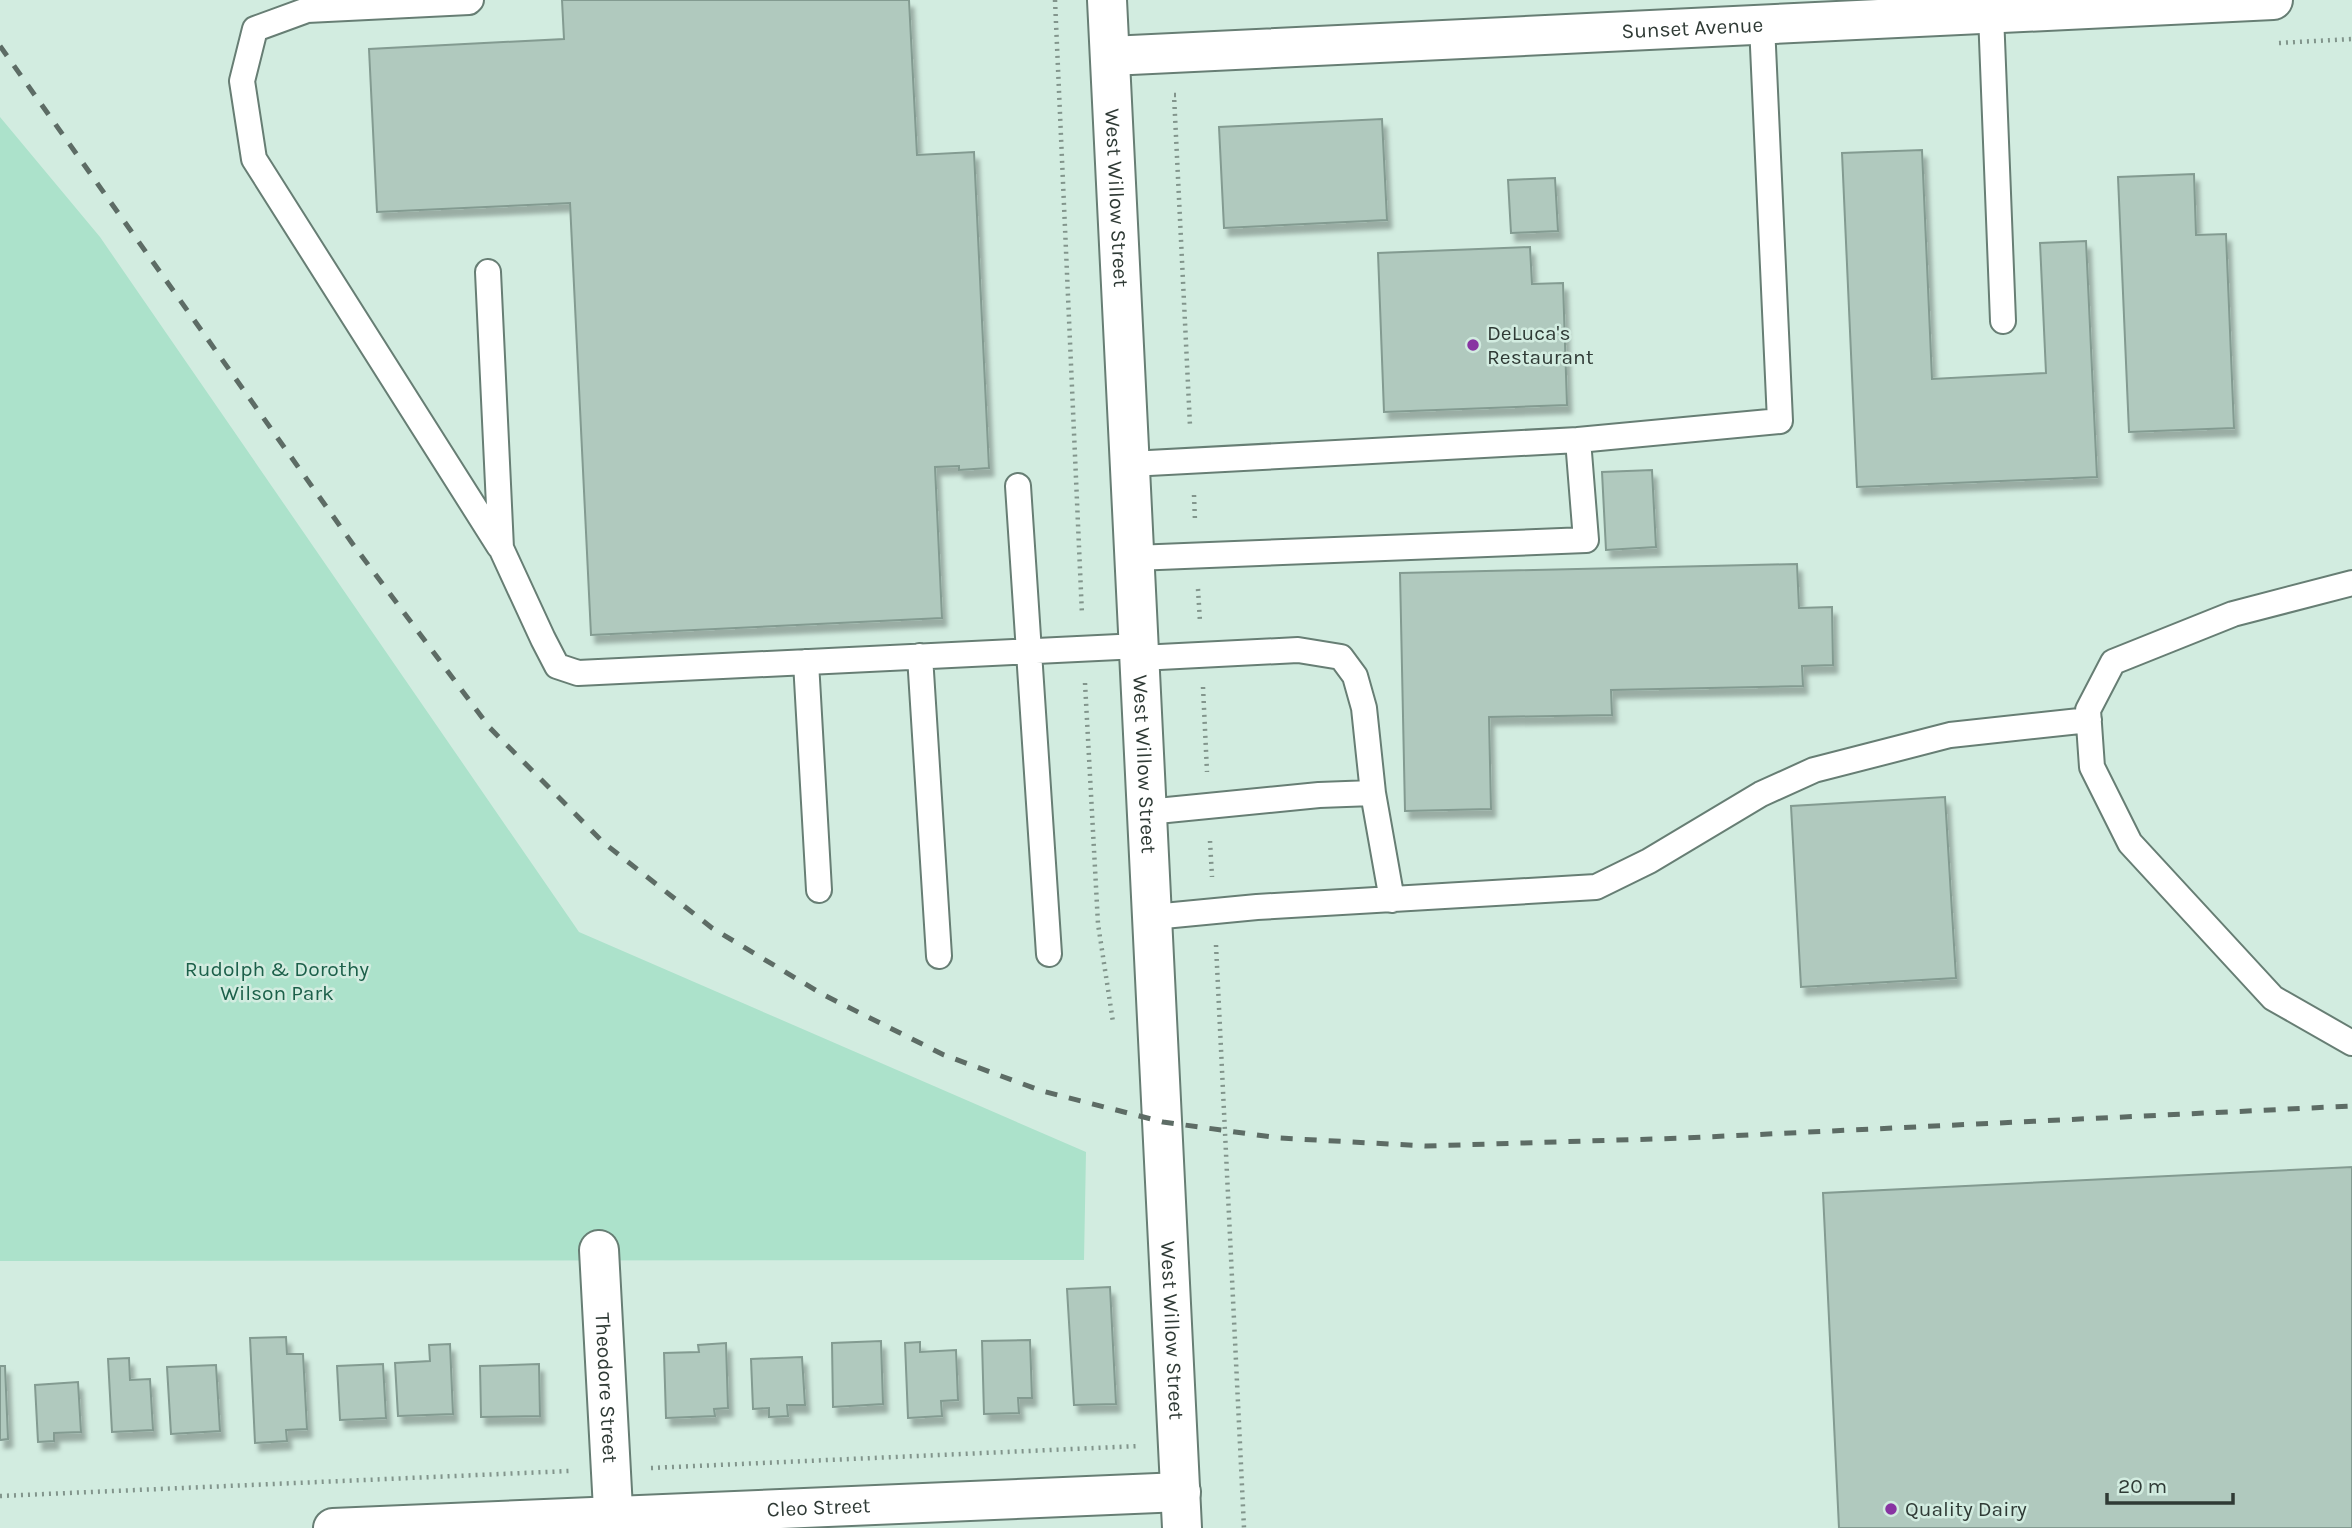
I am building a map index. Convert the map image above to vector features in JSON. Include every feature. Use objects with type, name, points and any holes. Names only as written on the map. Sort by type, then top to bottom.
[{"type":"street","name":"West Willow Street","points":[[1107,0],[1182,1510]]},
{"type":"street","name":"Sunset Avenue","points":[[1110,56],[1785,16],[1991,14],[2057,5],[2273,0]]},
{"type":"street","name":"Theodore Street","points":[[599,1250],[613,1522]]},
{"type":"street","name":"Cleo Street","points":[[333,1528],[1182,1510]]},
{"type":"lane","points":[[471,0],[307,10],[255,29],[242,80],[254,159],[500,548],[557,666],[578,673],[1084,648],[1139,652],[1298,650],[1341,657],[1355,676],[1364,708],[1373,793],[1392,900]]},
{"type":"lane","points":[[1991,14],[2003,321]]},
{"type":"lane","points":[[1130,464],[1578,440],[1780,421],[1785,16]]},
{"type":"lane","points":[[488,272],[500,548]]},
{"type":"lane","points":[[1135,558],[1586,540],[1578,440]]},
{"type":"lane","points":[[1018,485],[1049,954]]},
{"type":"lane","points":[[2352,583],[2233,614],[2113,662],[2088,710],[2092,767],[2130,843],[2273,998],[2352,1043]]},
{"type":"lane","points":[[920,656],[939,956]]},
{"type":"lane","points":[[806,662],[819,890]]},
{"type":"lane","points":[[1153,917],[1257,907],[1596,887],[1649,861],[1761,794],[1814,770],[1950,735],[2089,720]]},
{"type":"lane","points":[[1147,811],[1319,795],[1373,793]]},
{"type":"path","points":[[1055,0],[1098,924]]},
{"type":"green space","name":"Rudolph & Dorothy Wilson Park","points":[[0,117],[100,237],[579,932],[1086,1152],[1084,1260],[0,1261]]},
{"type":"building","points":[[562,0],[909,0],[917,155],[974,152],[989,468],[959,470],[959,466],[935,467],[942,618],[591,635],[570,203],[377,212],[369,49],[564,39]]},
{"type":"building","points":[[1382,119],[1387,220],[1224,228],[1219,127]]},
{"type":"building","points":[[1922,150],[1932,379],[2046,373],[2040,243],[2086,241],[2097,477],[1857,487],[1842,153]]},
{"type":"building","points":[[2194,174],[2196,235],[2226,234],[2234,428],[2129,432],[2118,177]]},
{"type":"building","points":[[1555,178],[1558,231],[1511,233],[1508,180]]},
{"type":"building","name":"DeLuca's Restaurant","points":[[1530,247],[1532,284],[1563,283],[1567,405],[1384,412],[1378,253]]},
{"type":"building","points":[[1652,470],[1656,547],[1606,550],[1602,472]]},
{"type":"building","points":[[1797,564],[1799,608],[1832,607],[1833,665],[1802,666],[1803,686],[1611,690],[1612,715],[1489,717],[1491,809],[1405,811],[1400,573]]},
{"type":"building","points":[[1945,797],[1956,978],[1801,987],[1791,806]]},
{"type":"building","points":[[2352,1167],[2352,1528],[1839,1528],[1823,1193]]},
{"type":"building","points":[[1110,1287],[1116,1404],[1074,1405],[1067,1289]]},
{"type":"building","points":[[286,1337],[287,1354],[303,1354],[307,1429],[286,1430],[287,1441],[255,1443],[250,1338]]},
{"type":"building","points":[[1030,1340],[1032,1398],[1018,1398],[1019,1413],[984,1414],[982,1341]]},
{"type":"building","points":[[881,1341],[883,1404],[833,1407],[832,1343]]},
{"type":"building","points":[[920,1342],[920,1352],[956,1350],[958,1400],[941,1401],[942,1416],[908,1418],[905,1343]]},
{"type":"building","points":[[726,1343],[728,1408],[714,1409],[715,1416],[666,1418],[664,1353],[699,1352],[698,1345]]},
{"type":"building","points":[[450,1344],[453,1414],[398,1416],[395,1363],[430,1361],[429,1345]]},
{"type":"building","points":[[802,1357],[805,1405],[787,1405],[788,1416],[769,1417],[769,1408],[753,1409],[751,1359]]},
{"type":"building","points":[[129,1358],[130,1380],[150,1379],[153,1430],[112,1432],[108,1359]]},
{"type":"building","points":[[383,1364],[386,1418],[340,1420],[337,1366]]},
{"type":"building","points":[[539,1364],[540,1416],[481,1417],[480,1366]]},
{"type":"building","points":[[216,1365],[220,1431],[171,1434],[167,1367]]},
{"type":"building","points":[[0,1366],[5,1366],[8,1439],[0,1440]]},
{"type":"building","points":[[78,1382],[81,1432],[54,1433],[54,1441],[38,1442],[35,1385]]},
{"type":"railway","points":[[0,46],[352,543],[490,728],[604,843],[712,928],[822,994],[944,1055],[1042,1091],[1163,1122],[1279,1138],[1426,1146],[1685,1138],[2352,1106]]},
{"type":"place","name":"DeLuca's Restaurant","points":[[1473,345]]},
{"type":"place","name":"Quality Dairy","points":[[1891,1509]]}]
